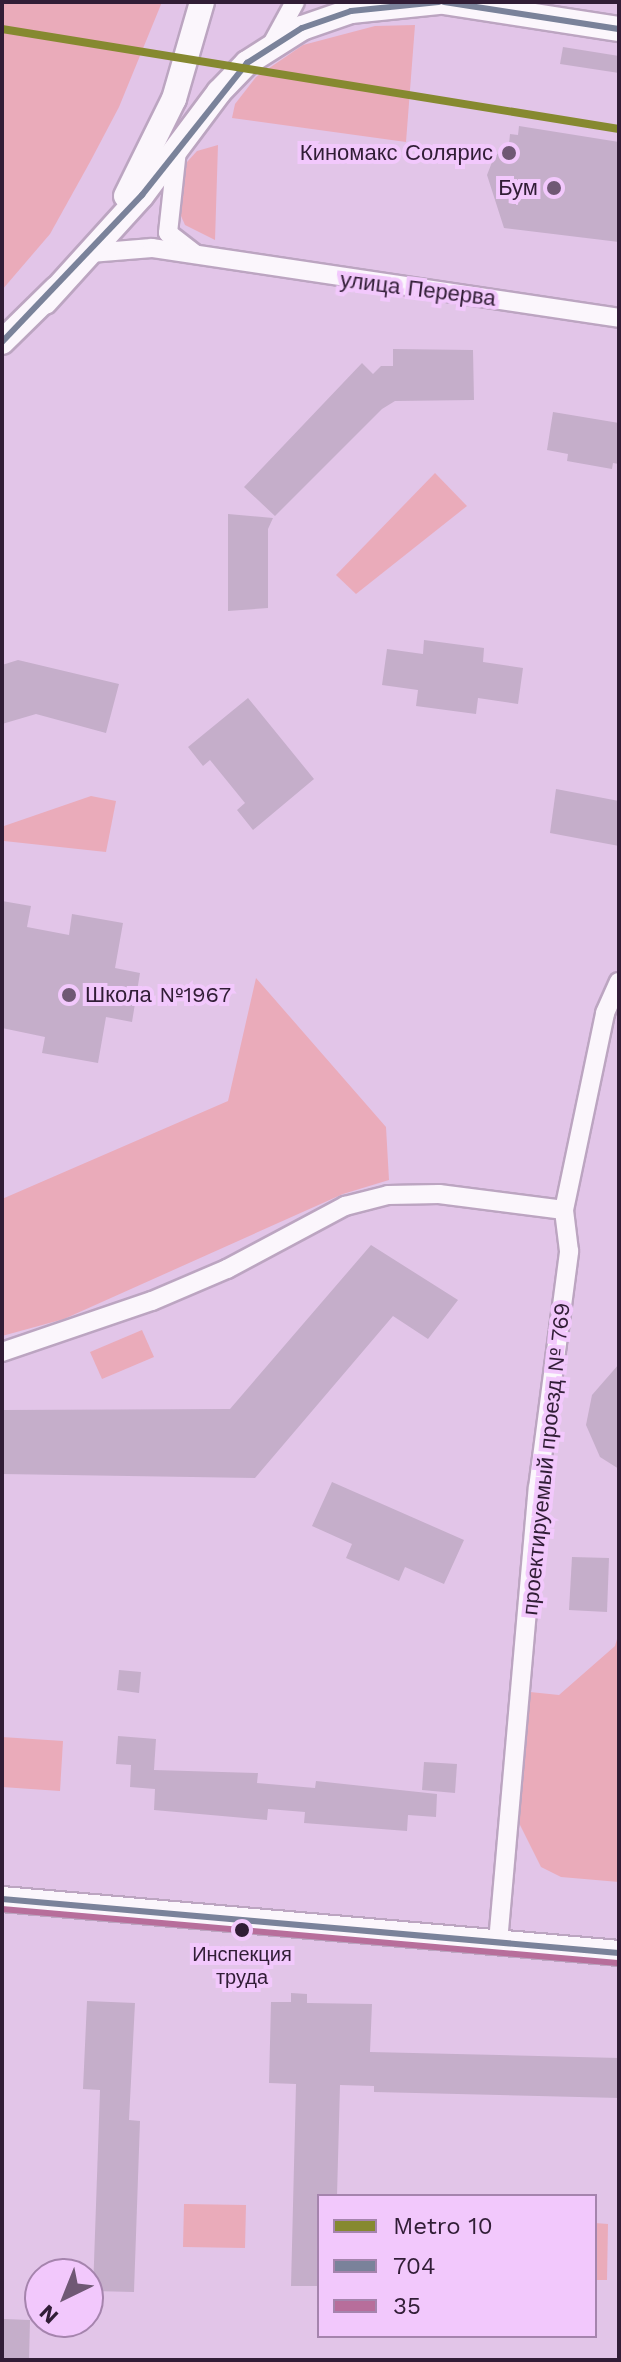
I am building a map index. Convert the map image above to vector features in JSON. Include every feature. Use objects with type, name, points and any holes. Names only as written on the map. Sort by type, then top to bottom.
[{"type":"main road","points":[[2,342],[45,302],[102,233],[148,157],[174,99],[202,2]]},
{"type":"main road","name":"улица Перерва","points":[[45,302],[178,148],[219,92],[271,46],[302,28],[351,11],[442,2],[619,29]]},
{"type":"main road","points":[[2,1899],[619,1953]]},
{"type":"street","points":[[271,46],[295,2]]},
{"type":"street","name":"улица Перерва","points":[[178,148],[168,233],[180,245],[216,261]]},
{"type":"street","name":"улица Перерва","points":[[90,253],[152,248],[216,261],[463,293],[619,318]]},
{"type":"street","name":"проектируемый проезд № 769","points":[[498,1942],[538,1488],[569,1251],[564,1210],[605,1013],[619,982]]},
{"type":"street","points":[[2,1352],[152,1301],[227,1269],[345,1206],[374,1199],[439,1194],[564,1210]]},
{"type":"shaded area","points":[[2,2],[162,2],[119,107],[50,234],[2,290]]},
{"type":"shaded area","points":[[415,25],[406,142],[232,118],[235,104],[256,77],[303,45],[375,26]]},
{"type":"shaded area","points":[[218,145],[215,240],[185,225],[177,207],[187,162],[197,151]]},
{"type":"shaded area","points":[[435,473],[467,506],[356,594],[336,575]]},
{"type":"shaded area","points":[[91,796],[116,801],[106,852],[4,841],[4,826]]},
{"type":"shaded area","points":[[256,978],[386,1127],[389,1180],[343,1194],[64,1319],[2,1336],[2,1199],[228,1101]]},
{"type":"shaded area","points":[[142,1330],[154,1357],[102,1379],[90,1352]]},
{"type":"shaded area","points":[[619,1632],[619,1882],[561,1877],[541,1867],[517,1819],[530,1692],[559,1695],[615,1646]]},
{"type":"shaded area","points":[[2,1737],[63,1741],[60,1791],[2,1787]]},
{"type":"shaded area","points":[[184,2204],[246,2205],[245,2248],[183,2247]]},
{"type":"shaded area","points":[[597,2223],[608,2224],[607,2280],[597,2280]]},
{"type":"building","points":[[563,47],[619,56],[619,73],[560,64]]},
{"type":"building","name":"Бум","points":[[519,126],[619,142],[619,242],[504,228],[487,175],[494,157],[509,144],[510,134],[518,135]]},
{"type":"building","points":[[393,349],[473,350],[474,400],[395,401],[382,409],[275,516],[244,487],[362,363],[373,374],[381,366],[393,366]]},
{"type":"building","points":[[553,412],[619,423],[619,464],[613,463],[612,469],[567,461],[568,454],[547,450]]},
{"type":"building","points":[[228,514],[273,518],[268,529],[268,608],[228,611]]},
{"type":"building","points":[[424,640],[484,648],[483,662],[523,668],[518,704],[478,698],[476,714],[416,706],[418,690],[382,685],[387,649],[423,654]]},
{"type":"building","points":[[18,660],[119,684],[106,733],[36,714],[2,724],[2,665]]},
{"type":"building","points":[[248,698],[314,779],[253,830],[237,810],[245,803],[210,760],[203,766],[188,747]]},
{"type":"building","points":[[556,789],[619,801],[619,846],[550,833]]},
{"type":"building","name":"Школа №1967","points":[[2,901],[31,906],[27,927],[69,935],[72,914],[123,923],[115,968],[140,973],[132,1022],[106,1017],[98,1063],[42,1053],[45,1037],[2,1028]]},
{"type":"building","points":[[371,1245],[458,1300],[428,1339],[393,1316],[255,1478],[2,1474],[2,1410],[230,1409]]},
{"type":"building","points":[[619,1364],[619,1469],[600,1457],[586,1425],[592,1395]]},
{"type":"building","points":[[332,1482],[464,1540],[444,1584],[405,1567],[399,1581],[346,1558],[352,1544],[312,1526]]},
{"type":"building","points":[[572,1557],[609,1558],[607,1612],[569,1610]]},
{"type":"building","points":[[119,1670],[141,1672],[139,1693],[117,1690]]},
{"type":"building","points":[[118,1736],[156,1739],[154,1770],[258,1773],[257,1783],[315,1788],[316,1781],[437,1794],[436,1817],[408,1815],[407,1831],[304,1823],[305,1812],[268,1809],[267,1820],[154,1810],[155,1789],[130,1787],[131,1765],[116,1764]]},
{"type":"building","points":[[424,1762],[457,1764],[455,1793],[422,1790]]},
{"type":"building","points":[[291,1993],[307,1994],[307,2003],[372,2004],[370,2052],[619,2058],[619,2098],[374,2092],[374,2086],[340,2085],[337,2194],[317,2194],[317,2286],[291,2286],[296,2084],[269,2083],[271,2002],[291,2002]]},
{"type":"building","points":[[87,2001],[135,2003],[129,2120],[140,2121],[134,2292],[104,2291],[104,2258],[94,2258],[100,2090],[83,2089]]},
{"type":"building","points":[[4,2319],[24,2320],[24,2338],[30,2338],[29,2360],[3,2359]]},
{"type":"metro line","name":"10","points":[[2,29],[619,129]]},
{"type":"transit line","name":"704","points":[[2,342],[142,195],[247,63],[302,28],[351,11],[439,2]]},
{"type":"transit line","name":"704","points":[[444,2],[619,29]]},
{"type":"transit line","name":"704","points":[[2,1899],[619,1953]]},
{"type":"transit line","name":"35","points":[[2,1909],[618,1963]]},
{"type":"place","name":"Киномакс Солярис","points":[[509,153]]},
{"type":"place","name":"Бум","points":[[554,188]]},
{"type":"place","name":"Школа №1967","points":[[69,995]]},
{"type":"place","name":"Инспекция труда","points":[[242,1930]]}]
